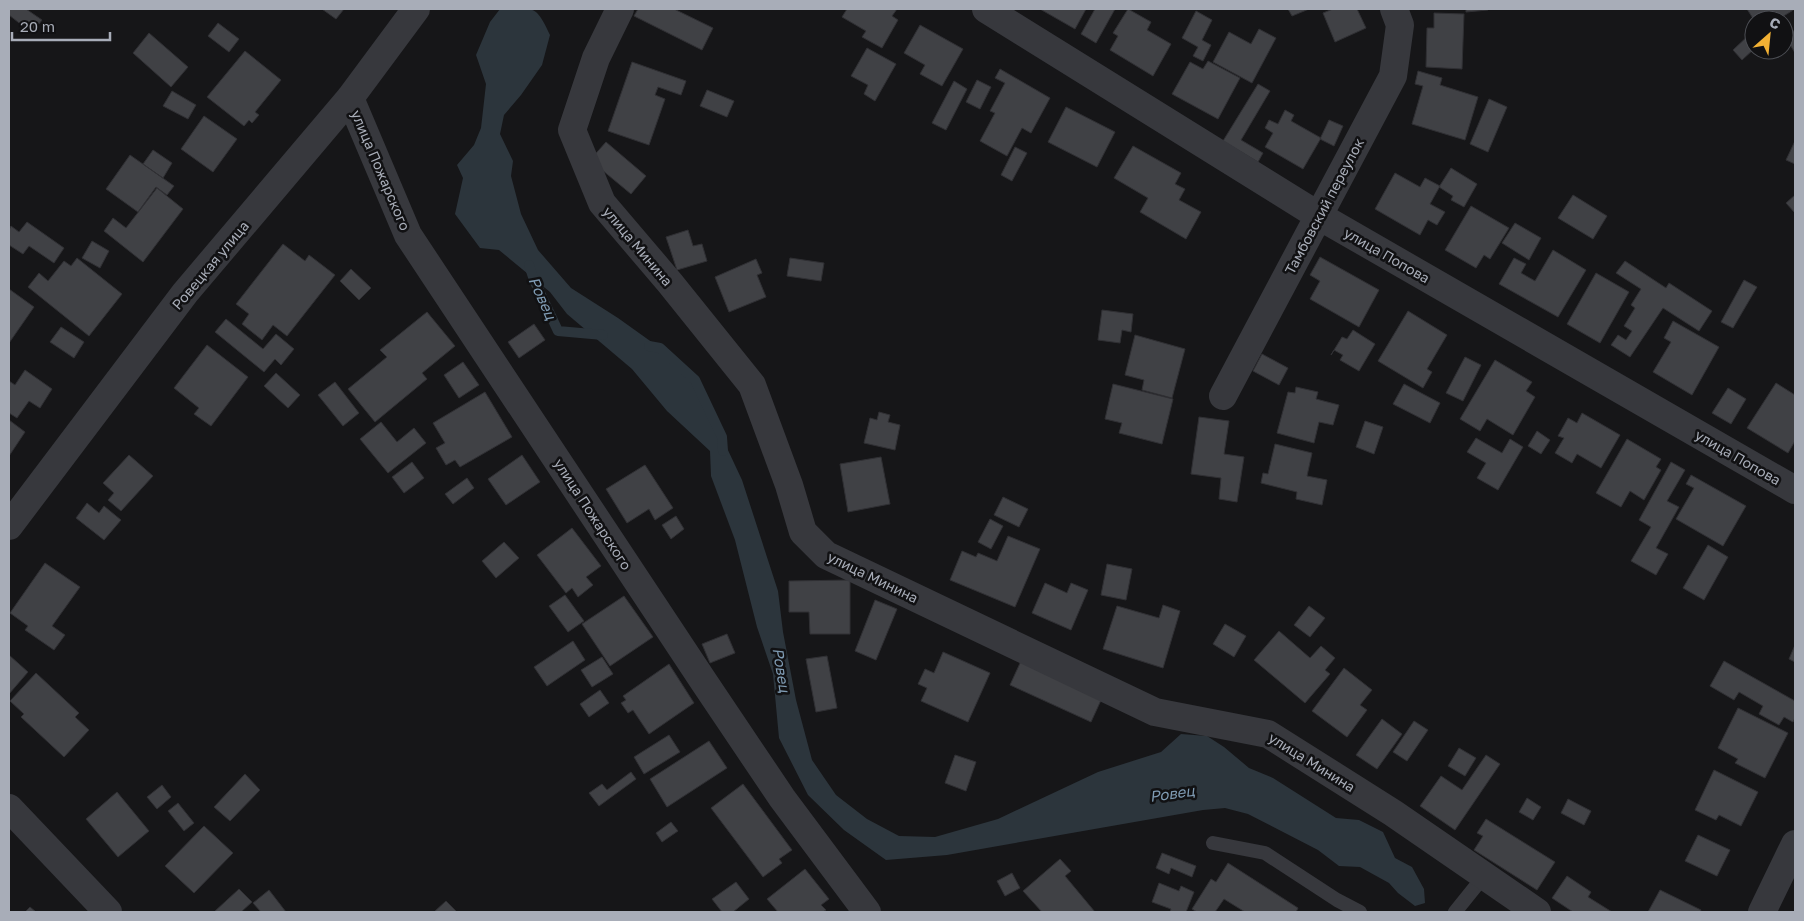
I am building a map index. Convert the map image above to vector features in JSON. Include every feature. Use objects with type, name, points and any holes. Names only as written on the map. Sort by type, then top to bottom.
[{"type":"street","name":"Ровецкая улица","points":[[9,526],[186,293],[350,98],[416,9]]},
{"type":"street","name":"улица Минина","points":[[620,9],[596,58],[572,130],[602,203],[670,283],[752,386],[790,485],[802,532],[826,555],[1155,712],[1268,734],[1393,813],[1537,912]]},
{"type":"street","name":"улица Попова","points":[[986,9],[1319,216],[1795,490]]},
{"type":"street","name":"Тамбовский переулок","points":[[1223,396],[1393,76],[1400,25],[1394,9]]},
{"type":"street","name":"улица Пожарского","points":[[350,98],[408,235],[726,716],[782,798],[867,912]]},
{"type":"street","points":[[9,808],[108,912]]},
{"type":"street","points":[[1762,912],[1795,844]]},
{"type":"lane","points":[[1213,844],[1265,852],[1338,900],[1360,912]]},
{"type":"lane","points":[[1455,912],[1484,876]]},
{"type":"water","points":[[500,9],[526,9],[536,12],[550,35],[542,65],[504,115],[500,134],[513,161],[511,176],[521,214],[538,250],[571,288],[660,348],[695,380],[742,480],[778,591],[783,632],[796,700],[812,760],[836,795],[867,819],[899,836],[935,837],[998,819],[1098,772],[1161,752],[1181,734],[1207,736],[1224,747],[1249,768],[1273,778],[1336,818],[1359,820],[1383,832],[1395,858],[1412,867],[1424,889],[1425,903],[1415,906],[1398,893],[1389,883],[1360,867],[1339,866],[1318,850],[1248,814],[1225,808],[1203,810],[947,855],[886,860],[844,830],[808,795],[779,738],[773,674],[757,627],[735,540],[711,476],[710,451],[667,411],[632,369],[567,314],[550,292],[499,250],[480,248],[455,214],[463,178],[457,165],[474,145],[481,128],[486,84],[476,55],[490,22]]},
{"type":"building","points":[[9,9],[26,9],[42,20],[32,33],[9,15]]},
{"type":"building","points":[[322,9],[344,9],[336,19]]},
{"type":"building","points":[[638,9],[674,9],[713,28],[702,50],[634,16]]},
{"type":"building","points":[[847,9],[897,9],[892,16],[898,20],[882,48],[862,37],[866,31],[842,17]]},
{"type":"building","points":[[1040,9],[1086,9],[1075,29]]},
{"type":"building","points":[[1095,9],[1115,9],[1096,43],[1081,34]]},
{"type":"building","points":[[1128,9],[1151,22],[1147,30],[1171,44],[1153,76],[1110,50],[1118,36],[1113,33]]},
{"type":"building","points":[[1288,9],[1309,9],[1292,16]]},
{"type":"building","points":[[1333,9],[1357,9],[1366,28],[1335,42],[1323,13]]},
{"type":"building","points":[[1466,9],[1488,9],[1488,10],[1466,12]]},
{"type":"building","points":[[1747,9],[1795,9],[1793,10]]},
{"type":"building","points":[[1196,11],[1212,20],[1202,40],[1211,45],[1203,61],[1193,56],[1198,47],[1182,38]]},
{"type":"building","points":[[1434,13],[1464,14],[1462,69],[1426,67],[1427,28],[1434,28]]},
{"type":"building","points":[[218,23],[239,39],[229,52],[208,36]]},
{"type":"building","points":[[920,25],[963,49],[942,86],[920,74],[925,65],[904,53]]},
{"type":"building","points":[[1259,29],[1276,38],[1252,83],[1213,62],[1229,32],[1251,44]]},
{"type":"building","points":[[1795,30],[1795,53],[1794,51]]},
{"type":"building","points":[[149,33],[188,67],[171,87],[133,53]]},
{"type":"building","points":[[1744,40],[1744,58],[1742,60],[1733,50]]},
{"type":"building","points":[[867,48],[896,64],[875,101],[864,94],[868,85],[851,76]]},
{"type":"building","points":[[245,51],[281,80],[255,112],[259,115],[252,123],[249,120],[244,126],[207,97]]},
{"type":"building","points":[[1208,61],[1240,78],[1218,119],[1172,94],[1190,62],[1203,69]]},
{"type":"building","points":[[632,62],[686,81],[681,95],[658,87],[655,95],[665,99],[649,145],[608,131]]},
{"type":"building","points":[[1000,69],[1050,98],[1031,133],[1022,128],[1007,156],[980,141],[995,113],[990,111],[1005,83],[995,78]]},
{"type":"building","points":[[1418,71],[1442,78],[1440,85],[1478,97],[1465,140],[1412,124],[1423,86],[1415,84]]},
{"type":"building","points":[[977,80],[991,87],[980,109],[966,102]]},
{"type":"building","points":[[954,81],[967,89],[946,130],[932,123]]},
{"type":"building","points":[[1258,84],[1270,91],[1241,140],[1263,153],[1258,162],[1223,141]]},
{"type":"building","points":[[707,90],[734,101],[727,117],[700,106]]},
{"type":"building","points":[[172,91],[196,105],[188,119],[163,106]]},
{"type":"building","points":[[1489,99],[1507,107],[1488,152],[1470,144]]},
{"type":"building","points":[[1066,107],[1115,132],[1097,167],[1048,142]]},
{"type":"building","points":[[1285,110],[1294,115],[1291,121],[1321,138],[1303,169],[1265,147],[1273,133],[1265,128],[1269,120],[1278,124]]},
{"type":"building","points":[[204,116],[237,139],[213,172],[181,149]]},
{"type":"building","points":[[1329,120],[1343,126],[1334,146],[1320,139]]},
{"type":"building","points":[[1795,141],[1795,164],[1786,160]]},
{"type":"building","points":[[606,142],[646,176],[631,194],[590,160]]},
{"type":"building","points":[[1133,146],[1181,173],[1175,184],[1185,189],[1179,200],[1201,212],[1186,239],[1140,212],[1148,198],[1114,178]]},
{"type":"building","points":[[1015,147],[1027,153],[1012,181],[1001,175]]},
{"type":"building","points":[[153,150],[172,163],[163,178],[143,164]]},
{"type":"building","points":[[130,155],[174,186],[167,195],[156,187],[138,212],[106,189]]},
{"type":"building","points":[[1451,168],[1477,184],[1464,207],[1451,200],[1453,196],[1439,187]]},
{"type":"building","points":[[1395,173],[1420,187],[1425,178],[1440,186],[1430,204],[1445,212],[1437,225],[1428,220],[1420,235],[1375,209]]},
{"type":"building","points":[[157,188],[183,209],[143,262],[104,231],[113,218],[126,228]]},
{"type":"building","points":[[1573,195],[1607,216],[1593,239],[1558,218]]},
{"type":"building","points":[[1795,195],[1795,213],[1786,203]]},
{"type":"building","points":[[1471,206],[1509,228],[1490,259],[1484,255],[1476,268],[1445,250]]},
{"type":"building","points":[[27,222],[64,248],[54,263],[29,246],[23,254],[9,245],[9,230],[11,226],[19,232]]},
{"type":"building","points":[[1515,223],[1541,238],[1529,260],[1502,243]]},
{"type":"building","points":[[688,230],[693,246],[702,244],[707,261],[677,270],[666,237]]},
{"type":"building","points":[[92,241],[109,251],[100,268],[82,258]]},
{"type":"building","points":[[283,244],[305,261],[309,255],[335,275],[287,336],[273,325],[262,340],[242,324],[249,314],[236,304]]},
{"type":"building","points":[[1553,250],[1586,270],[1558,317],[1499,284],[1514,258],[1526,264],[1521,273],[1535,281]]},
{"type":"building","points":[[1320,257],[1379,290],[1359,327],[1310,299],[1320,281],[1310,275]]},
{"type":"building","points":[[77,258],[122,294],[89,336],[28,287],[39,273],[48,281],[64,261],[71,266]]},
{"type":"building","points":[[790,258],[824,263],[821,281],[787,276]]},
{"type":"building","points":[[756,259],[762,273],[757,275],[766,297],[729,312],[715,277]]},
{"type":"building","points":[[1625,261],[1666,288],[1669,283],[1712,311],[1699,331],[1663,308],[1630,357],[1611,345],[1618,335],[1626,340],[1632,331],[1624,326],[1635,308],[1631,305],[1641,289],[1616,273]]},
{"type":"building","points":[[351,269],[371,288],[359,300],[340,281]]},
{"type":"building","points":[[1596,273],[1629,292],[1600,343],[1567,324]]},
{"type":"building","points":[[1744,280],[1757,287],[1733,328],[1721,322]]},
{"type":"building","points":[[9,289],[34,307],[9,343]]},
{"type":"building","points":[[1102,310],[1133,314],[1131,332],[1122,330],[1120,343],[1098,340]]},
{"type":"building","points":[[1408,311],[1447,335],[1427,369],[1432,372],[1423,388],[1378,361]]},
{"type":"building","points":[[427,312],[455,346],[422,373],[427,379],[375,422],[348,389],[387,357],[380,350]]},
{"type":"building","points":[[226,319],[263,349],[276,334],[294,349],[281,365],[275,359],[264,372],[215,332]]},
{"type":"building","points":[[1673,321],[1719,347],[1692,395],[1653,372],[1671,342],[1664,338]]},
{"type":"building","points":[[534,324],[545,340],[519,358],[508,342]]},
{"type":"building","points":[[61,327],[84,342],[74,358],[50,342]]},
{"type":"building","points":[[1353,330],[1375,344],[1359,371],[1340,360],[1343,355],[1334,350],[1342,337],[1347,339]]},
{"type":"building","points":[[1135,335],[1185,349],[1172,398],[1142,390],[1144,380],[1125,375]]},
{"type":"building","points":[[207,345],[248,377],[211,426],[194,414],[199,408],[174,388]]},
{"type":"building","points":[[1262,354],[1288,368],[1279,385],[1253,371]]},
{"type":"building","points":[[1465,357],[1481,365],[1463,401],[1446,393]]},
{"type":"building","points":[[1495,360],[1532,382],[1526,391],[1535,397],[1513,435],[1487,419],[1480,431],[1460,419]]},
{"type":"building","points":[[463,362],[479,385],[459,398],[444,375]]},
{"type":"building","points":[[25,370],[52,389],[40,408],[29,401],[17,418],[9,413],[9,381],[15,385]]},
{"type":"building","points":[[276,373],[300,395],[288,408],[264,386]]},
{"type":"building","points":[[335,382],[359,413],[343,426],[318,395]]},
{"type":"building","points":[[1776,383],[1795,395],[1795,441],[1788,453],[1747,428]]},
{"type":"building","points":[[1113,384],[1173,399],[1162,444],[1119,433],[1122,423],[1105,419]]},
{"type":"building","points":[[1404,384],[1440,403],[1430,423],[1393,404]]},
{"type":"building","points":[[1296,387],[1318,392],[1316,399],[1339,405],[1333,425],[1319,422],[1314,443],[1277,433],[1288,392],[1295,393]]},
{"type":"building","points":[[1728,388],[1746,399],[1731,424],[1712,413]]},
{"type":"building","points":[[485,392],[512,437],[460,467],[455,460],[446,465],[436,448],[445,443],[433,423]]},
{"type":"building","points":[[879,412],[890,415],[888,422],[900,425],[895,450],[864,443],[870,418],[877,420]]},
{"type":"building","points":[[1582,413],[1620,435],[1601,468],[1577,454],[1572,463],[1555,453],[1564,438],[1558,436],[1568,418],[1577,423]]},
{"type":"building","points":[[1199,417],[1229,421],[1224,454],[1244,457],[1237,502],[1219,499],[1221,478],[1191,474]]},
{"type":"building","points":[[9,420],[25,432],[9,456]]},
{"type":"building","points":[[1365,421],[1383,427],[1374,454],[1356,447]]},
{"type":"building","points":[[381,422],[397,442],[414,428],[426,443],[388,473],[360,439]]},
{"type":"building","points":[[1537,431],[1550,440],[1541,454],[1528,446]]},
{"type":"building","points":[[1476,438],[1502,453],[1510,439],[1523,447],[1498,490],[1477,478],[1486,463],[1467,452]]},
{"type":"building","points":[[1627,439],[1661,459],[1656,467],[1661,470],[1644,500],[1630,491],[1621,507],[1596,493]]},
{"type":"building","points":[[1275,444],[1312,453],[1307,476],[1327,480],[1322,505],[1296,499],[1297,492],[1261,483],[1263,473],[1268,474]]},
{"type":"building","points":[[129,455],[153,476],[121,511],[108,500],[114,493],[103,483]]},
{"type":"building","points":[[522,455],[540,482],[506,505],[488,479]]},
{"type":"building","points":[[881,457],[890,504],[848,512],[840,464]]},
{"type":"building","points":[[412,462],[424,478],[404,493],[392,477]]},
{"type":"building","points":[[1671,462],[1685,470],[1667,501],[1679,507],[1656,548],[1668,554],[1656,575],[1631,561],[1651,527],[1639,520]]},
{"type":"building","points":[[645,465],[673,508],[655,520],[649,509],[627,523],[606,489]]},
{"type":"building","points":[[1691,475],[1746,506],[1723,546],[1676,519],[1694,488],[1686,484]]},
{"type":"building","points":[[467,478],[474,488],[453,504],[445,494]]},
{"type":"building","points":[[1003,497],[1028,509],[1019,527],[994,515]]},
{"type":"building","points":[[87,503],[99,513],[104,506],[121,520],[104,540],[76,518]]},
{"type":"building","points":[[676,516],[684,529],[671,539],[662,525]]},
{"type":"building","points":[[990,519],[1003,526],[991,549],[978,542]]},
{"type":"building","points":[[572,528],[601,566],[586,577],[593,585],[578,597],[572,588],[566,593],[537,555]]},
{"type":"building","points":[[1008,536],[1040,549],[1015,607],[950,580],[962,551],[976,557],[978,553],[997,561]]},
{"type":"building","points":[[504,542],[519,558],[496,578],[482,561]]},
{"type":"building","points":[[1708,545],[1728,557],[1704,600],[1683,588]]},
{"type":"building","points":[[45,563],[80,587],[52,626],[65,635],[54,650],[25,630],[28,626],[10,613]]},
{"type":"building","points":[[1107,564],[1132,569],[1126,600],[1101,595]]},
{"type":"building","points":[[850,580],[850,634],[810,634],[809,612],[789,612],[789,581]]},
{"type":"building","points":[[1045,583],[1067,593],[1071,583],[1088,590],[1071,630],[1032,613]]},
{"type":"building","points":[[565,595],[584,621],[568,632],[549,606]]},
{"type":"building","points":[[624,596],[653,637],[610,666],[582,624]]},
{"type":"building","points":[[875,600],[897,609],[876,660],[855,651]]},
{"type":"building","points":[[1163,605],[1180,611],[1163,668],[1103,649],[1117,606],[1159,618]]},
{"type":"building","points":[[1309,606],[1325,618],[1310,637],[1294,625]]},
{"type":"building","points":[[1225,624],[1246,636],[1234,657],[1213,644]]},
{"type":"building","points":[[1279,631],[1310,658],[1321,646],[1335,658],[1325,670],[1330,674],[1305,703],[1254,660]]},
{"type":"building","points":[[727,634],[735,653],[710,663],[702,644]]},
{"type":"building","points":[[573,641],[585,660],[547,686],[534,667]]},
{"type":"building","points":[[1795,645],[1795,662],[1789,659]]},
{"type":"building","points":[[943,652],[990,673],[968,722],[921,701],[927,688],[918,684],[925,669],[934,673]]},
{"type":"building","points":[[9,655],[28,672],[9,694]]},
{"type":"building","points":[[827,656],[837,708],[816,712],[806,659]]},
{"type":"building","points":[[602,657],[613,674],[592,687],[581,670]]},
{"type":"building","points":[[1021,661],[1102,698],[1091,722],[1010,685]]},
{"type":"building","points":[[1724,661],[1795,701],[1795,718],[1793,722],[1784,717],[1779,725],[1759,714],[1763,706],[1739,692],[1734,700],[1710,686]]},
{"type":"building","points":[[669,664],[694,703],[649,734],[633,710],[628,713],[621,703],[626,700],[623,696]]},
{"type":"building","points":[[1344,668],[1372,690],[1360,705],[1367,710],[1347,737],[1312,711]]},
{"type":"building","points":[[36,673],[79,713],[75,717],[89,730],[64,757],[21,717],[24,714],[10,701]]},
{"type":"building","points":[[600,690],[609,703],[589,717],[580,704]]},
{"type":"building","points":[[1738,708],[1788,733],[1765,778],[1735,763],[1738,759],[1718,748]]},
{"type":"building","points":[[1382,719],[1402,734],[1377,769],[1356,755]]},
{"type":"building","points":[[1414,721],[1428,730],[1407,761],[1393,752]]},
{"type":"building","points":[[669,735],[680,752],[644,774],[634,757]]},
{"type":"building","points":[[709,741],[727,768],[667,807],[650,779]]},
{"type":"building","points":[[1459,748],[1476,758],[1465,776],[1448,766]]},
{"type":"building","points":[[955,755],[976,762],[966,791],[945,783]]},
{"type":"building","points":[[1486,755],[1500,764],[1455,830],[1420,806],[1441,776],[1462,790]]},
{"type":"building","points":[[1714,770],[1758,792],[1741,826],[1719,815],[1716,820],[1695,810]]},
{"type":"building","points":[[631,772],[636,779],[599,806],[589,793],[602,784],[607,790]]},
{"type":"building","points":[[245,774],[260,790],[230,821],[214,807]]},
{"type":"building","points":[[743,784],[792,850],[779,859],[782,863],[763,877],[711,808]]},
{"type":"building","points":[[162,785],[171,797],[157,809],[147,797]]},
{"type":"building","points":[[117,792],[149,831],[118,857],[86,819]]},
{"type":"building","points":[[1527,798],[1541,807],[1533,820],[1519,812]]},
{"type":"building","points":[[1568,799],[1591,811],[1584,825],[1561,813]]},
{"type":"building","points":[[178,803],[194,823],[184,831],[168,811]]},
{"type":"building","points":[[1486,819],[1555,862],[1537,890],[1474,850],[1483,836],[1477,833]]},
{"type":"building","points":[[671,822],[678,831],[662,842],[656,833]]},
{"type":"building","points":[[204,826],[233,853],[194,893],[165,866]]},
{"type":"building","points":[[1698,835],[1730,850],[1717,876],[1685,861]]},
{"type":"building","points":[[1162,853],[1196,866],[1192,877],[1171,868],[1169,874],[1156,868]]},
{"type":"building","points":[[1060,859],[1071,871],[1065,876],[1095,912],[1042,912],[1023,891]]},
{"type":"building","points":[[1228,863],[1298,908],[1296,912],[1245,912],[1224,899],[1215,912],[1197,912],[1192,909],[1211,879],[1216,882]]},
{"type":"building","points":[[805,869],[829,899],[821,905],[826,910],[823,912],[778,912],[767,899]]},
{"type":"building","points":[[1012,873],[1020,888],[1005,896],[997,881]]},
{"type":"building","points":[[1567,876],[1591,892],[1588,897],[1612,912],[1573,912],[1552,898]]},
{"type":"building","points":[[736,882],[749,899],[733,912],[722,912],[712,899]]},
{"type":"building","points":[[1159,883],[1179,891],[1181,886],[1194,892],[1186,912],[1170,912],[1171,909],[1152,902]]},
{"type":"building","points":[[239,889],[252,902],[241,912],[214,912]]},
{"type":"building","points":[[269,890],[286,912],[261,912],[253,903]]},
{"type":"building","points":[[1660,890],[1701,910],[1700,912],[1648,912]]},
{"type":"building","points":[[446,901],[457,912],[434,912]]},
{"type":"building","points":[[30,907],[36,912],[25,912]]},
{"type":"waterway","name":"Ровец","points":[[529,265],[558,331],[603,335]]},
{"type":"waterway","name":"Ровец","points":[[649,346],[660,348],[695,380],[722,437],[723,451]]}]
